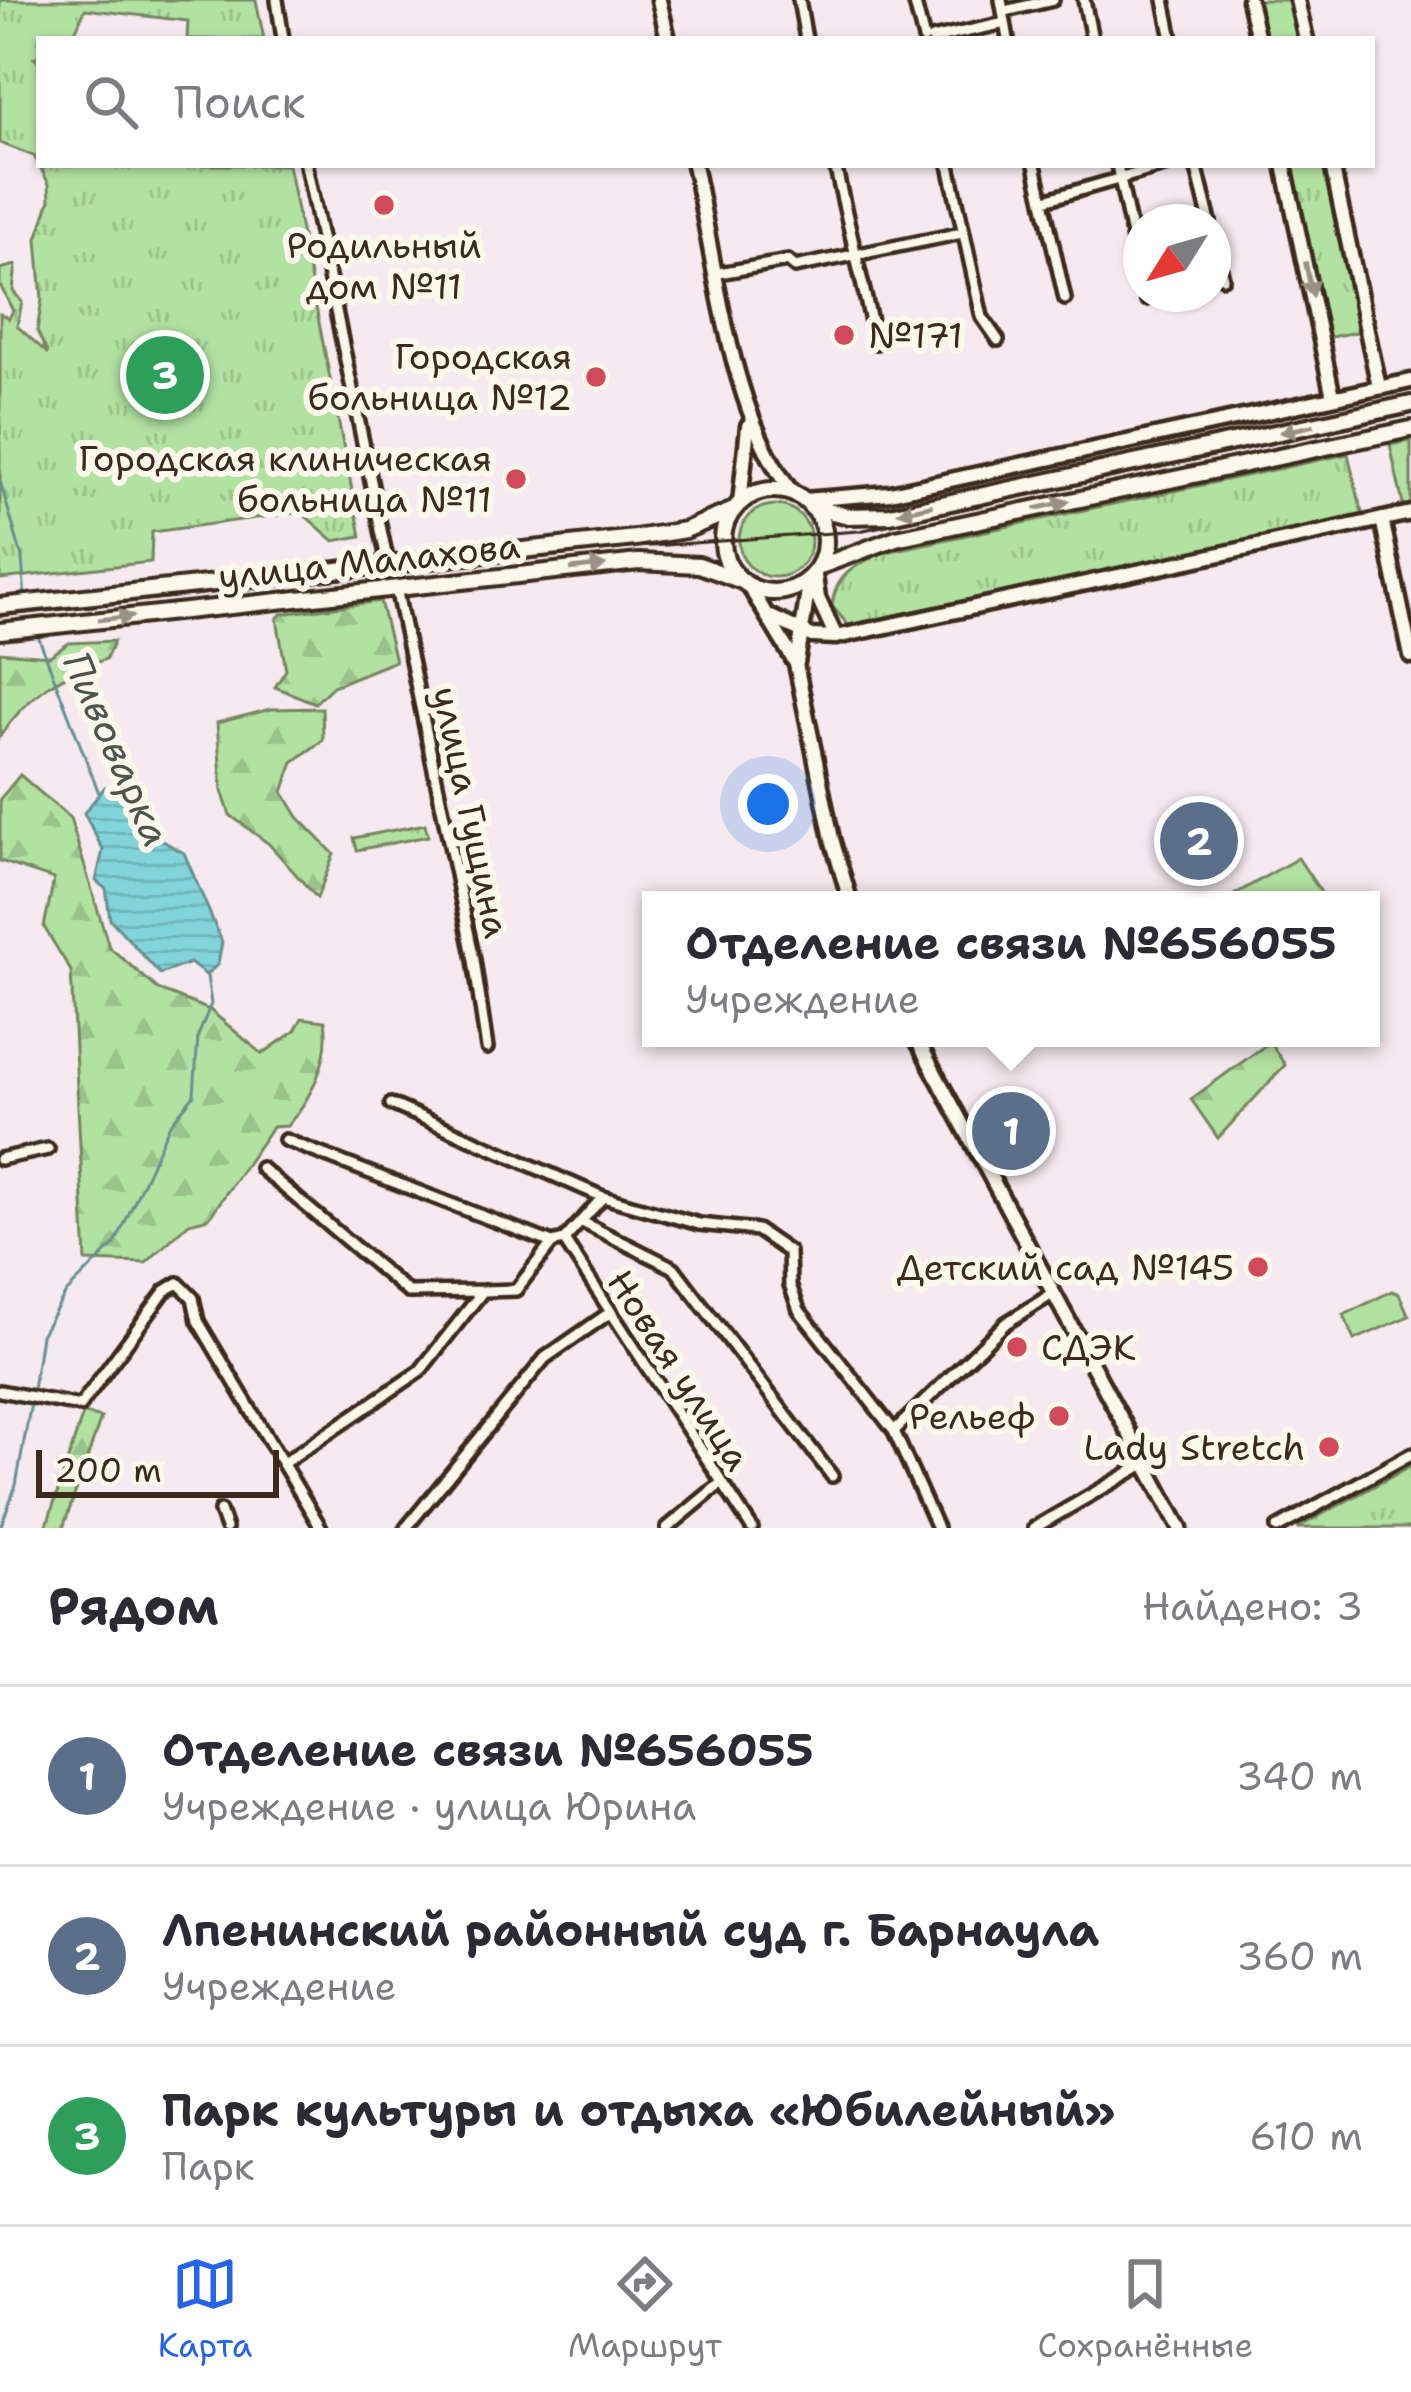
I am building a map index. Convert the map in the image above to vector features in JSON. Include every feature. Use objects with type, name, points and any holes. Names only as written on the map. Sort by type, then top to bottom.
[{"type":"main road","points":[[1411,404],[890,514],[849,516],[766,491],[737,507],[723,547],[746,583],[781,592],[814,572],[896,538],[1411,429]]},
{"type":"main road","points":[[803,501],[824,536],[814,572]]},
{"type":"main road","name":"улица Малахова","points":[[0,606],[685,530],[737,507]]},
{"type":"main road","name":"улица Малахова","points":[[0,631],[663,561],[699,565],[746,583]]},
{"type":"street","points":[[277,0],[283,36]]},
{"type":"street","points":[[659,0],[667,36]]},
{"type":"street","points":[[799,0],[805,36]]},
{"type":"street","points":[[914,0],[927,36]]},
{"type":"street","points":[[936,36],[1003,11],[1053,0]]},
{"type":"street","points":[[1084,0],[1091,36]]},
{"type":"street","points":[[1164,0],[1171,36]]},
{"type":"street","points":[[1250,0],[1257,36]]},
{"type":"street","points":[[1297,0],[1305,36]]},
{"type":"street","points":[[307,168],[388,564]]},
{"type":"street","points":[[695,168],[747,412],[765,457],[803,501],[890,493],[1411,381]]},
{"type":"street","points":[[836,168],[876,343]]},
{"type":"street","points":[[950,168],[982,317],[998,340]]},
{"type":"street","points":[[1036,168],[1065,299]]},
{"type":"street","points":[[1118,168],[1125,204]]},
{"type":"street","points":[[1045,200],[1158,168]]},
{"type":"street","points":[[1197,168],[1206,204]]},
{"type":"street","points":[[1285,168],[1333,397]]},
{"type":"street","points":[[1333,168],[1379,387]]},
{"type":"street","points":[[718,273],[854,256],[962,233]]},
{"type":"street","points":[[737,507],[748,461],[747,412]]},
{"type":"street","points":[[771,617],[800,632],[836,637],[1411,513]]},
{"type":"street","points":[[1382,519],[1411,656]]},
{"type":"street","points":[[796,664],[814,572]]},
{"type":"street","points":[[814,572],[818,598],[836,637]]},
{"type":"street","points":[[746,583],[796,664],[848,891]]},
{"type":"street","name":"улица Гущина","points":[[396,587],[472,946],[487,1048]]},
{"type":"street","points":[[921,1047],[1180,1528]]},
{"type":"street","points":[[391,1104],[603,1197],[699,1224],[757,1230],[789,1252],[790,1286],[799,1310],[894,1431],[937,1528]]},
{"type":"street","points":[[285,1139],[558,1242]]},
{"type":"street","points":[[0,1159],[48,1150]]},
{"type":"street","points":[[261,1168],[408,1292],[516,1291],[603,1197]]},
{"type":"street","points":[[582,1222],[674,1268],[832,1476]]},
{"type":"street","name":"Новая улица","points":[[558,1242],[752,1528]]},
{"type":"street","points":[[0,1391],[80,1406],[171,1284],[187,1290],[198,1321],[321,1528]]},
{"type":"street","points":[[285,1462],[420,1371],[483,1292]]},
{"type":"street","points":[[894,1431],[1006,1323],[1054,1293]]},
{"type":"street","points":[[406,1528],[545,1358],[608,1314]]},
{"type":"street","points":[[1277,1528],[1411,1454]]},
{"type":"street","points":[[1034,1528],[1146,1463]]},
{"type":"street","points":[[667,1528],[720,1484]]},
{"type":"street","points":[[220,1511],[226,1528]]},
{"type":"green space","points":[[0,0],[256,0],[263,36],[187,36],[188,21],[85,9],[73,36],[36,36],[36,160],[0,143]]},
{"type":"green space","points":[[1254,0],[1292,0],[1299,36],[1261,36]]},
{"type":"green space","points":[[41,168],[289,168],[361,536],[334,541],[301,512],[152,532],[151,562],[0,579],[0,314],[9,318],[13,311],[0,285],[0,269],[16,265],[13,291],[22,302],[17,326],[48,354],[37,331],[42,299],[37,239],[50,200]]},
{"type":"green space","points":[[1289,168],[1328,168],[1362,331],[1325,338]]},
{"type":"green space","points":[[1411,441],[1411,507],[1404,509],[1390,445]]},
{"type":"green space","points":[[1348,454],[1363,517],[848,625],[832,606],[837,586],[848,572],[882,553]]},
{"type":"green space","points":[[775,505],[800,516],[811,541],[800,566],[775,577],[750,566],[739,541],[750,516]]},
{"type":"green space","points":[[380,601],[395,661],[333,686],[315,703],[275,687],[286,670],[277,619],[281,614]]},
{"type":"green space","points":[[114,641],[106,659],[46,688],[0,736],[0,652],[50,656],[69,643]]},
{"type":"green space","points":[[322,708],[323,740],[293,762],[283,792],[298,817],[334,854],[317,898],[269,844],[230,815],[222,791],[217,723],[271,709]]},
{"type":"green space","points":[[20,775],[70,818],[109,947],[159,990],[210,1010],[262,1054],[295,1031],[302,1018],[325,1021],[322,1063],[296,1115],[287,1126],[272,1127],[209,1218],[189,1223],[146,1263],[86,1261],[71,971],[44,927],[54,879],[0,861],[0,799]]},
{"type":"green space","points":[[425,824],[428,836],[357,850],[354,838]]},
{"type":"green space","points":[[1298,858],[1320,891],[1241,891]]},
{"type":"green space","points":[[1263,1047],[1273,1047],[1285,1065],[1218,1138],[1191,1099]]},
{"type":"green space","points":[[1392,1291],[1399,1294],[1409,1316],[1354,1340],[1344,1315]]},
{"type":"green space","points":[[83,1413],[101,1418],[63,1528],[46,1528]]},
{"type":"green space","points":[[1411,1466],[1411,1528],[1297,1528]]},
{"type":"water","points":[[105,787],[123,798],[133,824],[184,853],[222,942],[218,964],[206,975],[190,963],[160,974],[110,919],[106,889],[96,881],[103,850],[84,813]]},
{"type":"waterway","name":"Пивоварка","points":[[0,481],[22,557],[25,599]]},
{"type":"waterway","name":"Пивоварка","points":[[38,636],[99,793]]},
{"type":"waterway","name":"Пивоварка","points":[[33,1390],[41,1335],[66,1293],[115,1244],[169,1126],[194,1095],[198,1036],[211,1004],[207,976]]},
{"type":"waterway","name":"Пивоварка","points":[[0,1528],[16,1485],[31,1403]]},
{"type":"tram line","points":[[0,616],[637,547],[859,531],[1411,414]]},
{"type":"place","name":"Родильный дом №11","points":[[384,205]]},
{"type":"place","name":"№171","points":[[844,335]]},
{"type":"place","name":"Парк культуры и отдыха «Юбилейный»","points":[[165,375]]},
{"type":"place","name":"Городская больница №12","points":[[596,377]]},
{"type":"place","name":"Городская клиническая больница №11","points":[[516,479]]},
{"type":"place","name":"Лпенинский районный суд г. Барнаула","points":[[1199,841]]},
{"type":"place","name":"Отделение связи №656055","points":[[1011,1131]]},
{"type":"place","name":"Детский сад №145","points":[[1258,1267]]},
{"type":"place","name":"СДЭК","points":[[1017,1347]]},
{"type":"place","name":"Рельеф","points":[[1059,1416]]},
{"type":"place","name":"Lady Stretch","points":[[1329,1447]]}]
